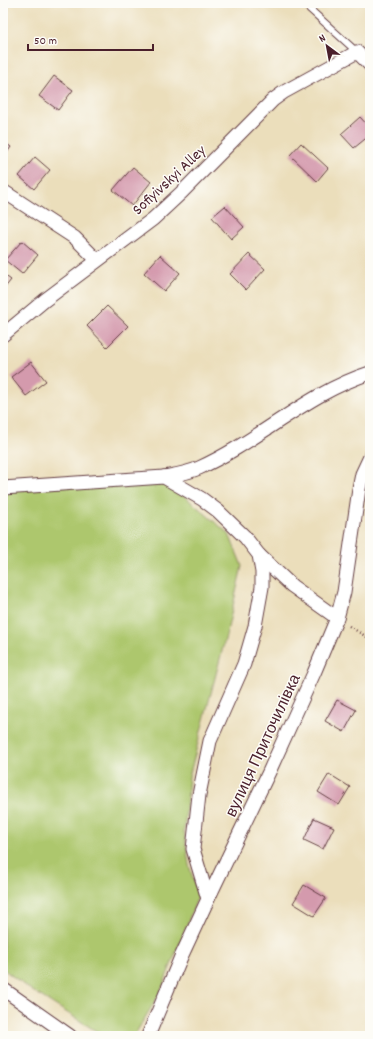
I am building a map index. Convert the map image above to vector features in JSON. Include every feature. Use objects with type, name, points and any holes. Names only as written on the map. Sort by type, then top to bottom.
[{"type":"street","points":[[357,52],[370,64]]},
{"type":"street","name":"Sofiyivskyi Alley","points":[[3,335],[97,260],[153,219],[182,192],[273,100],[297,84],[357,52]]},
{"type":"street","points":[[3,191],[75,238],[97,260]]},
{"type":"street","points":[[3,488],[164,477],[199,468],[266,430],[327,391],[354,378],[370,373]]},
{"type":"street","name":"вулиця Приточилівка","points":[[148,1036],[181,957],[272,765],[314,673],[337,618],[344,592],[362,474],[370,457]]},
{"type":"street","points":[[164,477],[202,499],[218,511],[240,532],[259,555],[292,586],[337,618]]},
{"type":"street","points":[[208,899],[193,850],[199,795],[210,741],[244,664],[255,626],[262,587],[262,572],[259,555]]},
{"type":"street","points":[[3,988],[70,1036]]},
{"type":"lane","points":[[303,3],[357,52]]},
{"type":"path","points":[[337,618],[370,639]]},
{"type":"green space","points":[[147,480],[176,489],[229,534],[242,566],[227,632],[189,777],[184,831],[189,865],[198,896],[160,993],[134,1036],[104,1036],[31,990],[3,969],[3,490]]},
{"type":"building","points":[[54,76],[73,90],[58,110],[39,96]]},
{"type":"building","points":[[360,117],[370,128],[370,135],[354,148],[341,134]]},
{"type":"building","points":[[3,141],[11,147],[3,158]]},
{"type":"building","points":[[301,143],[328,168],[317,181],[290,155]]},
{"type":"building","points":[[35,157],[50,170],[34,189],[19,176]]},
{"type":"building","points":[[133,167],[151,182],[132,206],[113,190]]},
{"type":"building","points":[[225,206],[244,227],[231,239],[212,217]]},
{"type":"building","points":[[22,241],[38,255],[22,274],[5,260]]},
{"type":"building","points":[[249,254],[265,269],[246,290],[230,274]]},
{"type":"building","points":[[160,255],[180,273],[164,291],[144,273]]},
{"type":"building","points":[[3,274],[11,280],[3,290]]},
{"type":"building","points":[[107,306],[128,326],[107,347],[87,326]]},
{"type":"building","points":[[31,362],[46,381],[26,396],[11,377]]},
{"type":"building","points":[[337,700],[356,710],[344,732],[325,721]]},
{"type":"building","points":[[329,774],[350,787],[339,805],[318,792]]},
{"type":"building","points":[[314,818],[334,827],[323,849],[304,840]]},
{"type":"building","points":[[304,885],[326,898],[314,916],[293,903]]}]
